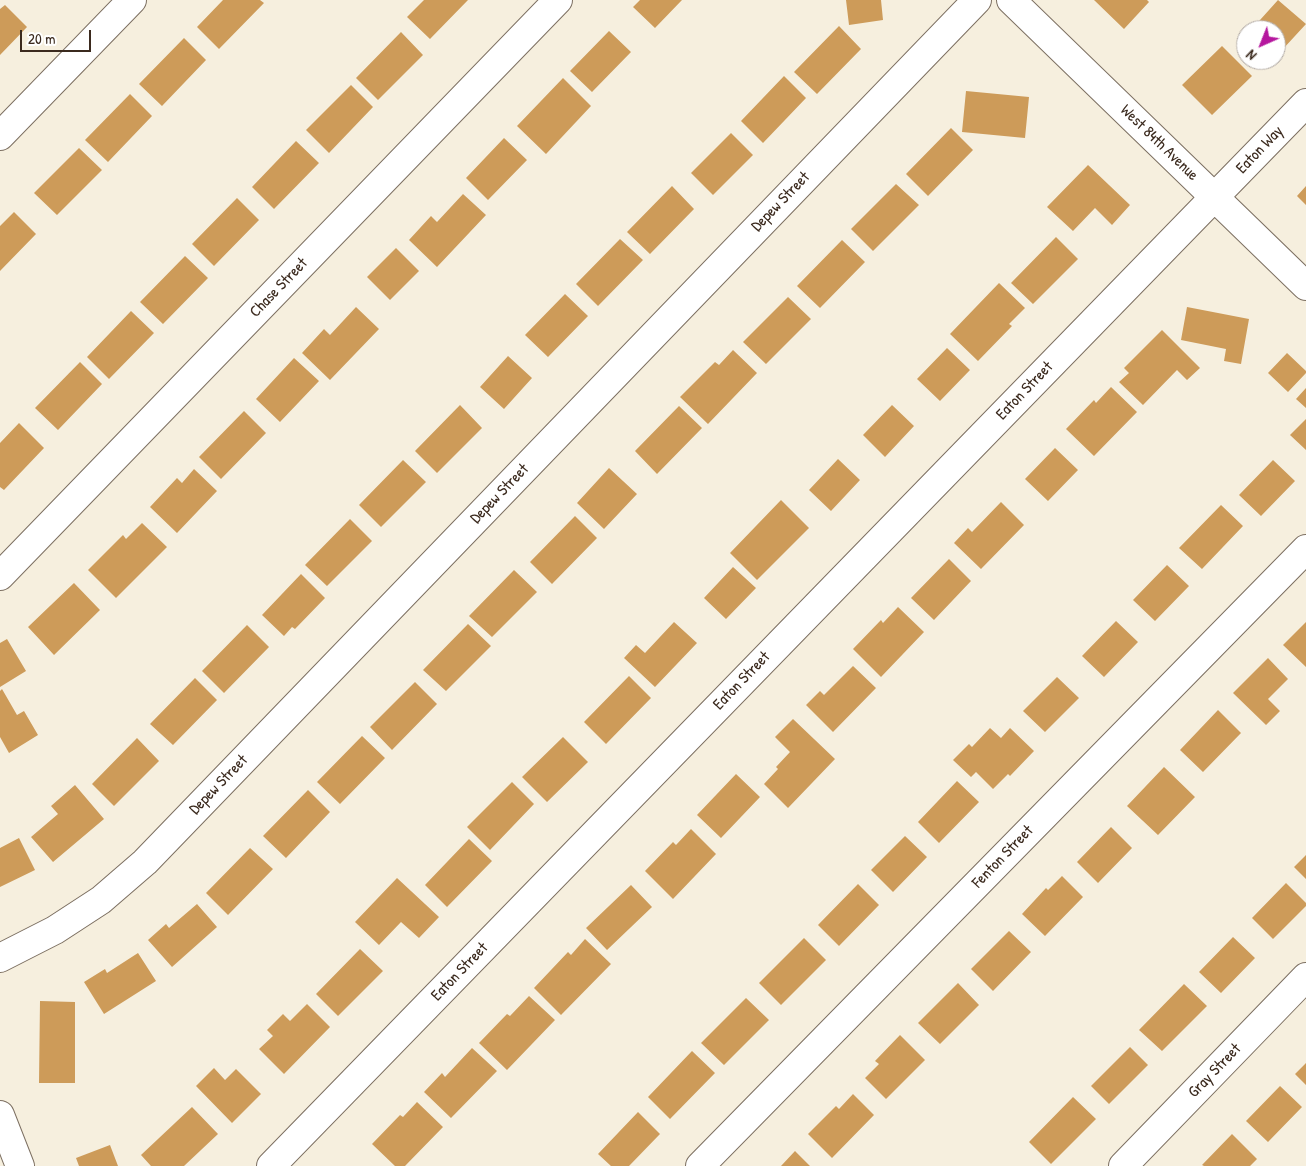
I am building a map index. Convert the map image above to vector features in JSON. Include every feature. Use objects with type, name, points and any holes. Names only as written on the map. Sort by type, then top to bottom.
[{"type":"street","points":[[0,136],[132,0]]},
{"type":"street","name":"Chase Street","points":[[0,576],[558,0]]},
{"type":"street","name":"Depew Street","points":[[0,958],[55,930],[101,900],[145,862],[977,0]]},
{"type":"street","name":"West 84th Avenue","points":[[1011,0],[1306,286]]},
{"type":"street","name":"Eaton Way","points":[[1214,197],[1306,103]]},
{"type":"street","name":"Eaton Street","points":[[270,1166],[1214,197]]},
{"type":"street","name":"Fenton Street","points":[[700,1166],[1306,548]]},
{"type":"street","name":"Gray Street","points":[[1123,1166],[1306,977]]},
{"type":"street","points":[[0,1115],[20,1166]]},
{"type":"building","points":[[223,0],[260,0],[264,3],[219,49],[197,27]]},
{"type":"building","points":[[424,0],[468,0],[430,39],[407,17]]},
{"type":"building","points":[[640,0],[682,0],[655,28],[633,7]]},
{"type":"building","points":[[846,0],[881,0],[883,20],[849,25]]},
{"type":"building","points":[[1094,0],[1147,0],[1149,2],[1124,29]]},
{"type":"building","points":[[1278,0],[1306,24],[1286,46],[1286,20],[1260,20]]},
{"type":"building","points":[[5,5],[27,27],[0,55],[0,9]]},
{"type":"building","points":[[839,26],[861,49],[817,94],[794,72]]},
{"type":"building","points":[[609,31],[631,52],[592,92],[570,71]]},
{"type":"building","points":[[401,32],[423,55],[378,100],[356,78]]},
{"type":"building","points":[[184,38],[206,60],[162,106],[139,84]]},
{"type":"building","points":[[1222,46],[1236,60],[1236,70],[1246,70],[1252,76],[1212,115],[1182,85]]},
{"type":"building","points":[[784,76],[806,98],[763,143],[741,121]]},
{"type":"building","points":[[563,78],[591,106],[546,154],[517,126]]},
{"type":"building","points":[[351,85],[373,107],[329,153],[306,130]]},
{"type":"building","points":[[966,91],[1029,97],[1025,138],[962,132]]},
{"type":"building","points":[[130,94],[152,116],[108,162],[85,140]]},
{"type":"building","points":[[951,128],[973,150],[928,196],[906,174]]},
{"type":"building","points":[[731,133],[753,155],[713,195],[691,173]]},
{"type":"building","points":[[504,138],[527,160],[488,200],[466,178]]},
{"type":"building","points":[[296,141],[319,163],[274,209],[252,187]]},
{"type":"building","points":[[79,148],[102,170],[57,215],[34,193]]},
{"type":"building","points":[[1088,165],[1130,205],[1112,225],[1095,208],[1073,231],[1047,207]]},
{"type":"building","points":[[896,184],[919,205],[873,251],[851,229]]},
{"type":"building","points":[[672,186],[694,209],[650,254],[627,232]]},
{"type":"building","points":[[1306,186],[1306,205],[1297,196]]},
{"type":"building","points":[[463,194],[486,215],[437,267],[409,240],[431,216],[437,222]]},
{"type":"building","points":[[237,198],[259,220],[214,266],[192,244]]},
{"type":"building","points":[[14,212],[36,234],[0,271],[0,226]]},
{"type":"building","points":[[1056,237],[1078,259],[1033,304],[1011,283]]},
{"type":"building","points":[[620,239],[643,260],[598,306],[576,284]]},
{"type":"building","points":[[842,240],[865,262],[820,308],[797,286]]},
{"type":"building","points":[[396,248],[419,271],[390,300],[367,277]]},
{"type":"building","points":[[185,256],[208,278],[163,324],[140,302]]},
{"type":"building","points":[[999,283],[1025,308],[1009,324],[1012,326],[978,361],[950,334]]},
{"type":"building","points":[[565,294],[588,316],[548,357],[525,335]]},
{"type":"building","points":[[788,297],[811,319],[766,364],[743,342]]},
{"type":"building","points":[[356,307],[379,329],[330,380],[302,353],[324,329],[330,335]]},
{"type":"building","points":[[1187,307],[1249,319],[1241,364],[1224,361],[1226,349],[1181,340]]},
{"type":"building","points":[[131,311],[154,333],[109,379],[87,357]]},
{"type":"building","points":[[1162,330],[1200,368],[1187,380],[1177,370],[1143,405],[1119,382],[1129,373],[1124,368]]},
{"type":"building","points":[[947,348],[970,370],[940,401],[917,379]]},
{"type":"building","points":[[733,350],[757,373],[708,424],[680,397],[715,362],[719,365]]},
{"type":"building","points":[[1287,353],[1306,371],[1288,392],[1268,373]]},
{"type":"building","points":[[508,356],[532,378],[504,409],[480,387]]},
{"type":"building","points":[[294,358],[319,381],[280,422],[256,399]]},
{"type":"building","points":[[80,362],[102,384],[58,430],[35,408]]},
{"type":"building","points":[[1111,387],[1137,412],[1094,456],[1066,429],[1094,400],[1096,403]]},
{"type":"building","points":[[1306,388],[1306,408],[1296,399]]},
{"type":"building","points":[[460,405],[482,428],[437,473],[415,451]]},
{"type":"building","points":[[892,405],[914,426],[885,457],[863,435]]},
{"type":"building","points":[[679,406],[702,428],[657,474],[635,451]]},
{"type":"building","points":[[244,411],[266,433],[221,479],[199,457]]},
{"type":"building","points":[[1306,419],[1306,450],[1290,435]]},
{"type":"building","points":[[19,423],[44,448],[4,490],[0,487],[0,443]]},
{"type":"building","points":[[1055,448],[1078,470],[1048,501],[1025,479]]},
{"type":"building","points":[[838,459],[860,480],[831,511],[809,490]]},
{"type":"building","points":[[403,460],[426,482],[381,527],[359,505]]},
{"type":"building","points":[[1273,460],[1295,481],[1261,516],[1239,495]]},
{"type":"building","points":[[609,468],[637,494],[604,529],[577,503]]},
{"type":"building","points":[[194,469],[217,491],[177,533],[150,507],[177,478],[182,483]]},
{"type":"building","points":[[781,500],[809,528],[757,580],[730,553]]},
{"type":"building","points":[[1001,502],[1024,525],[981,569],[954,543],[968,528],[972,532]]},
{"type":"building","points":[[1221,505],[1243,526],[1202,569],[1179,548]]},
{"type":"building","points":[[575,516],[597,538],[552,584],[530,562]]},
{"type":"building","points":[[350,519],[372,541],[327,586],[305,565]]},
{"type":"building","points":[[142,523],[167,547],[116,598],[88,570],[123,535],[126,539]]},
{"type":"building","points":[[949,559],[971,581],[934,620],[911,598]]},
{"type":"building","points":[[1167,565],[1189,586],[1155,621],[1133,600]]},
{"type":"building","points":[[733,567],[756,588],[726,619],[704,598]]},
{"type":"building","points":[[514,570],[537,592],[492,637],[469,616]]},
{"type":"building","points":[[301,574],[325,598],[295,629],[292,627],[284,636],[262,615]]},
{"type":"building","points":[[74,583],[100,610],[54,655],[28,627]]},
{"type":"building","points":[[898,607],[924,632],[881,677],[853,649],[881,620],[883,623]]},
{"type":"building","points":[[1116,621],[1138,642],[1104,677],[1082,656]]},
{"type":"building","points":[[674,622],[697,643],[655,687],[624,658],[636,645],[645,653]]},
{"type":"building","points":[[1306,622],[1306,667],[1283,645]]},
{"type":"building","points":[[468,624],[491,646],[446,691],[423,670]]},
{"type":"building","points":[[247,625],[269,647],[224,693],[202,671]]},
{"type":"building","points":[[7,639],[26,671],[0,687],[0,643]]},
{"type":"building","points":[[1268,658],[1288,679],[1268,699],[1280,711],[1266,725],[1233,693]]},
{"type":"building","points":[[853,666],[876,688],[833,732],[806,705],[820,691],[824,695]]},
{"type":"building","points":[[629,676],[651,698],[606,744],[584,722]]},
{"type":"building","points":[[1057,677],[1079,698],[1045,732],[1023,711]]},
{"type":"building","points":[[195,678],[217,700],[173,745],[150,724]]},
{"type":"building","points":[[415,682],[437,704],[392,750],[370,727]]},
{"type":"building","points":[[2,689],[17,715],[24,711],[38,735],[9,753],[0,737],[0,691]]},
{"type":"building","points":[[1218,710],[1241,733],[1203,772],[1180,750]]},
{"type":"building","points":[[793,719],[835,759],[788,808],[764,784],[790,752],[775,737]]},
{"type":"building","points":[[990,728],[1001,738],[1010,728],[1034,751],[1010,776],[1008,774],[993,789],[976,772],[971,777],[953,760],[969,744],[972,747]]},
{"type":"building","points":[[362,736],[385,758],[340,804],[317,782]]},
{"type":"building","points":[[563,737],[588,762],[547,802],[522,777]]},
{"type":"building","points":[[137,738],[159,761],[114,806],[92,784]]},
{"type":"building","points":[[1164,767],[1195,797],[1158,835],[1127,806]]},
{"type":"building","points":[[736,774],[760,797],[721,838],[697,815]]},
{"type":"building","points":[[957,781],[979,802],[939,843],[918,822]]},
{"type":"building","points":[[512,782],[534,804],[490,850],[467,827]]},
{"type":"building","points":[[75,785],[104,819],[53,862],[31,837],[58,814],[51,806]]},
{"type":"building","points":[[308,790],[330,812],[286,858],[263,836]]},
{"type":"building","points":[[1111,827],[1132,848],[1098,883],[1077,862]]},
{"type":"building","points":[[691,829],[716,854],[673,899],[645,871],[673,842],[676,845]]},
{"type":"building","points":[[905,836],[927,857],[893,892],[871,870]]},
{"type":"building","points":[[19,838],[35,870],[0,887],[0,848]]},
{"type":"building","points":[[469,839],[492,861],[447,907],[425,885]]},
{"type":"building","points":[[250,848],[273,869],[228,915],[206,893]]},
{"type":"building","points":[[1306,855],[1306,879],[1294,867]]},
{"type":"building","points":[[1062,876],[1083,897],[1045,936],[1022,914],[1046,888],[1048,890]]},
{"type":"building","points":[[397,878],[439,917],[419,938],[401,922],[379,945],[355,922]]},
{"type":"building","points":[[1286,883],[1306,903],[1306,906],[1273,939],[1252,918]]},
{"type":"building","points":[[858,884],[879,905],[839,946],[818,925]]},
{"type":"building","points":[[631,885],[652,907],[607,950],[586,928]]},
{"type":"building","points":[[197,904],[217,927],[172,967],[148,940],[166,924],[169,928]]},
{"type":"building","points":[[1009,931],[1031,952],[993,991],[971,969]]},
{"type":"building","points":[[1233,937],[1255,958],[1221,993],[1199,972]]},
{"type":"building","points":[[804,938],[826,960],[781,1005],[759,983]]},
{"type":"building","points":[[585,939],[611,964],[561,1015],[534,988],[568,952],[571,955]]},
{"type":"building","points":[[360,949],[383,971],[338,1016],[316,994]]},
{"type":"building","points":[[138,953],[156,981],[104,1014],[84,982],[105,969],[107,973]]},
{"type":"building","points":[[958,983],[979,1005],[940,1044],[918,1023]]},
{"type":"building","points":[[1184,984],[1207,1006],[1162,1051],[1139,1030]]},
{"type":"building","points":[[529,996],[555,1020],[507,1070],[479,1043],[507,1014],[510,1016]]},
{"type":"building","points":[[746,998],[769,1020],[724,1065],[701,1043]]},
{"type":"building","points":[[40,1001],[75,1002],[75,1083],[39,1083]]},
{"type":"building","points":[[307,1004],[330,1027],[284,1074],[259,1049],[273,1036],[267,1030],[283,1014],[290,1021]]},
{"type":"building","points":[[900,1035],[925,1060],[886,1099],[865,1078],[879,1064],[875,1061]]},
{"type":"building","points":[[1130,1047],[1148,1065],[1109,1104],[1091,1086]]},
{"type":"building","points":[[472,1048],[497,1071],[451,1118],[424,1092],[442,1073],[445,1077]]},
{"type":"building","points":[[692,1051],[715,1073],[670,1119],[648,1097]]},
{"type":"building","points":[[1306,1063],[1306,1085],[1295,1074]]},
{"type":"building","points":[[214,1068],[225,1080],[236,1069],[261,1094],[232,1123],[196,1086]]},
{"type":"building","points":[[1280,1086],[1302,1107],[1268,1142],[1246,1121]]},
{"type":"building","points":[[853,1094],[874,1115],[832,1158],[808,1134],[836,1106],[839,1109]]},
{"type":"building","points":[[1073,1097],[1096,1119],[1051,1164],[1029,1142]]},
{"type":"building","points":[[417,1102],[443,1127],[405,1166],[395,1166],[372,1144],[400,1115],[403,1117]]},
{"type":"building","points":[[192,1107],[218,1134],[184,1166],[151,1166],[141,1155]]},
{"type":"building","points":[[638,1112],[660,1134],[629,1166],[611,1166],[598,1154]]},
{"type":"building","points":[[1232,1134],[1257,1159],[1250,1166],[1202,1165]]},
{"type":"building","points":[[110,1145],[118,1166],[79,1166],[76,1158]]},
{"type":"building","points":[[795,1151],[810,1166],[781,1166]]}]
